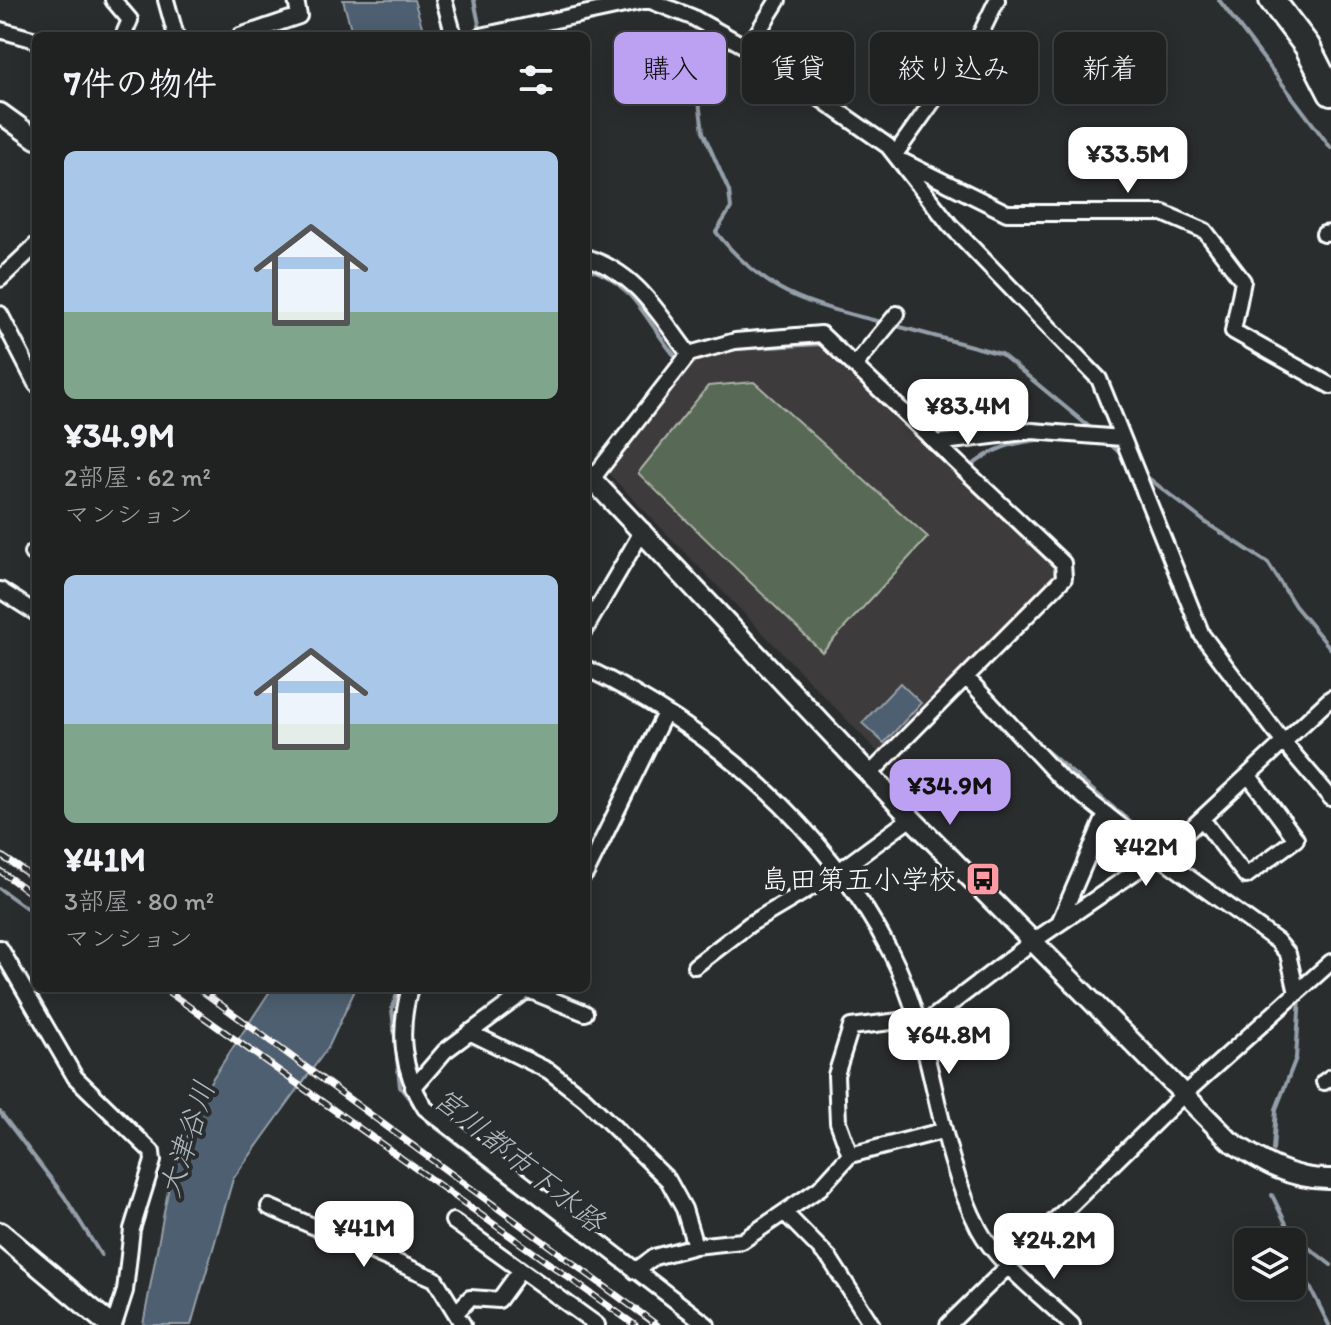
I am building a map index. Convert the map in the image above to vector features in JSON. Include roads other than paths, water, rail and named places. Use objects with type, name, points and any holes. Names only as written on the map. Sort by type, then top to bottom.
[{"type":"main road","points":[[1272,0],[1307,46],[1331,93]]},
{"type":"main road","points":[[1307,46],[1331,66]]},
{"type":"main road","points":[[0,1233],[112,1325]]},
{"type":"street","points":[[113,0],[130,20],[125,32]]},
{"type":"street","points":[[166,0],[175,32]]},
{"type":"street","points":[[252,32],[299,16],[296,0]]},
{"type":"street","points":[[504,32],[648,0],[692,17],[742,45]]},
{"type":"street","points":[[758,32],[778,0]]},
{"type":"street","points":[[898,157],[980,35],[997,0]]},
{"type":"street","points":[[444,2],[453,32]]},
{"type":"street","points":[[0,30],[32,39]]},
{"type":"street","points":[[825,104],[898,157],[1007,213],[1163,213],[1205,231],[1243,281],[1233,331],[1331,386]]},
{"type":"street","points":[[0,113],[32,136]]},
{"type":"street","points":[[898,157],[950,225],[1099,379],[1202,635],[1284,743],[1331,798]]},
{"type":"street","points":[[0,279],[32,249]]},
{"type":"street","points":[[590,258],[610,265],[636,283],[689,354]]},
{"type":"street","points":[[0,314],[32,376]]},
{"type":"street","points":[[855,365],[897,314]]},
{"type":"street","points":[[870,774],[1064,578],[1063,563],[821,334],[735,341],[689,354],[590,476],[911,818],[1230,1141],[1258,1159],[1297,1176],[1331,1179]]},
{"type":"street","points":[[936,443],[1032,431],[1122,438]]},
{"type":"street","points":[[590,621],[643,530]]},
{"type":"street","points":[[0,590],[32,610]]},
{"type":"street","points":[[590,670],[629,689],[665,713],[775,797],[799,821],[839,871],[891,953],[917,1024],[942,1131],[980,1231],[1072,1325]]},
{"type":"street","points":[[966,677],[1060,778],[1159,856],[1277,941],[1288,954],[1297,993]]},
{"type":"street","points":[[850,1155],[838,1122],[836,1075],[851,1027],[917,1024],[1159,856],[1331,698]]},
{"type":"street","points":[[590,865],[665,713]]},
{"type":"street","points":[[1202,819],[1246,876],[1296,839],[1249,776]]},
{"type":"street","points":[[1059,923],[1106,814]]},
{"type":"street","points":[[695,966],[750,924],[839,871],[911,818]]},
{"type":"street","points":[[0,948],[75,1077],[152,1152],[153,1161],[132,1229],[125,1291],[112,1325]]},
{"type":"street","points":[[948,1325],[1183,1095],[1331,962]]},
{"type":"street","points":[[409,992],[402,1037],[413,1088],[425,1108],[707,1325]]},
{"type":"street","points":[[413,1088],[445,1051],[525,992]]},
{"type":"street","points":[[536,992],[585,1013]]},
{"type":"street","points":[[469,1032],[549,1071],[595,1109],[668,1180],[684,1209],[695,1246]]},
{"type":"street","points":[[635,1271],[654,1257],[695,1246],[742,1241],[820,1188],[850,1155],[942,1131]]},
{"type":"street","points":[[269,1207],[435,1279],[459,1319]]},
{"type":"street","points":[[785,1213],[830,1259],[872,1325]]},
{"type":"street","points":[[453,1221],[597,1325]]},
{"type":"street","points":[[459,1319],[470,1298],[499,1300],[520,1271]]},
{"type":"water","points":[[343,0],[414,0],[424,32],[352,32]]},
{"type":"water","points":[[900,683],[921,703],[884,743],[862,723]]},
{"type":"water","name":"大津谷川","points":[[269,992],[354,992],[329,1046],[233,1179],[191,1325],[143,1325],[170,1180],[207,1087]]},
{"type":"waterway","points":[[474,0],[481,32]]},
{"type":"waterway","points":[[1219,0],[1331,148]]},
{"type":"waterway","points":[[699,104],[703,132],[729,191],[731,208],[716,232],[753,271],[772,284],[812,303],[885,323]]},
{"type":"waterway","points":[[590,269],[603,274],[630,295],[680,362]]},
{"type":"waterway","points":[[893,325],[1001,354],[1093,430]]},
{"type":"waterway","points":[[708,356],[736,349],[821,344],[1056,568],[1055,581]]},
{"type":"waterway","points":[[968,469],[986,455],[1004,447],[1047,439]]},
{"type":"waterway","points":[[1107,441],[1124,457]]},
{"type":"waterway","points":[[1142,473],[1205,522],[1268,563],[1295,606],[1331,649]]},
{"type":"waterway","points":[[1035,741],[1163,850]]},
{"type":"waterway","points":[[0,889],[32,912]]},
{"type":"waterway","points":[[1280,935],[1292,949]]},
{"type":"waterway","name":"宮川都市下水路","points":[[398,992],[392,1009],[400,1087],[427,1121],[695,1325]]},
{"type":"waterway","points":[[1273,1150],[1276,1109],[1296,1058],[1300,997]]},
{"type":"waterway","points":[[0,1112],[64,1196],[101,1255]]},
{"type":"waterway","points":[[1272,1195],[1291,1234],[1331,1265]]},
{"type":"waterway","points":[[1306,1279],[1329,1325]]},
{"type":"railway","points":[[0,855],[32,876]]},
{"type":"railway","points":[[0,871],[32,894]]},
{"type":"railway","points":[[169,992],[635,1325]]},
{"type":"railway","points":[[203,992],[657,1325]]},
{"type":"place","name":"島田第五小学校","points":[[983,879]]}]
